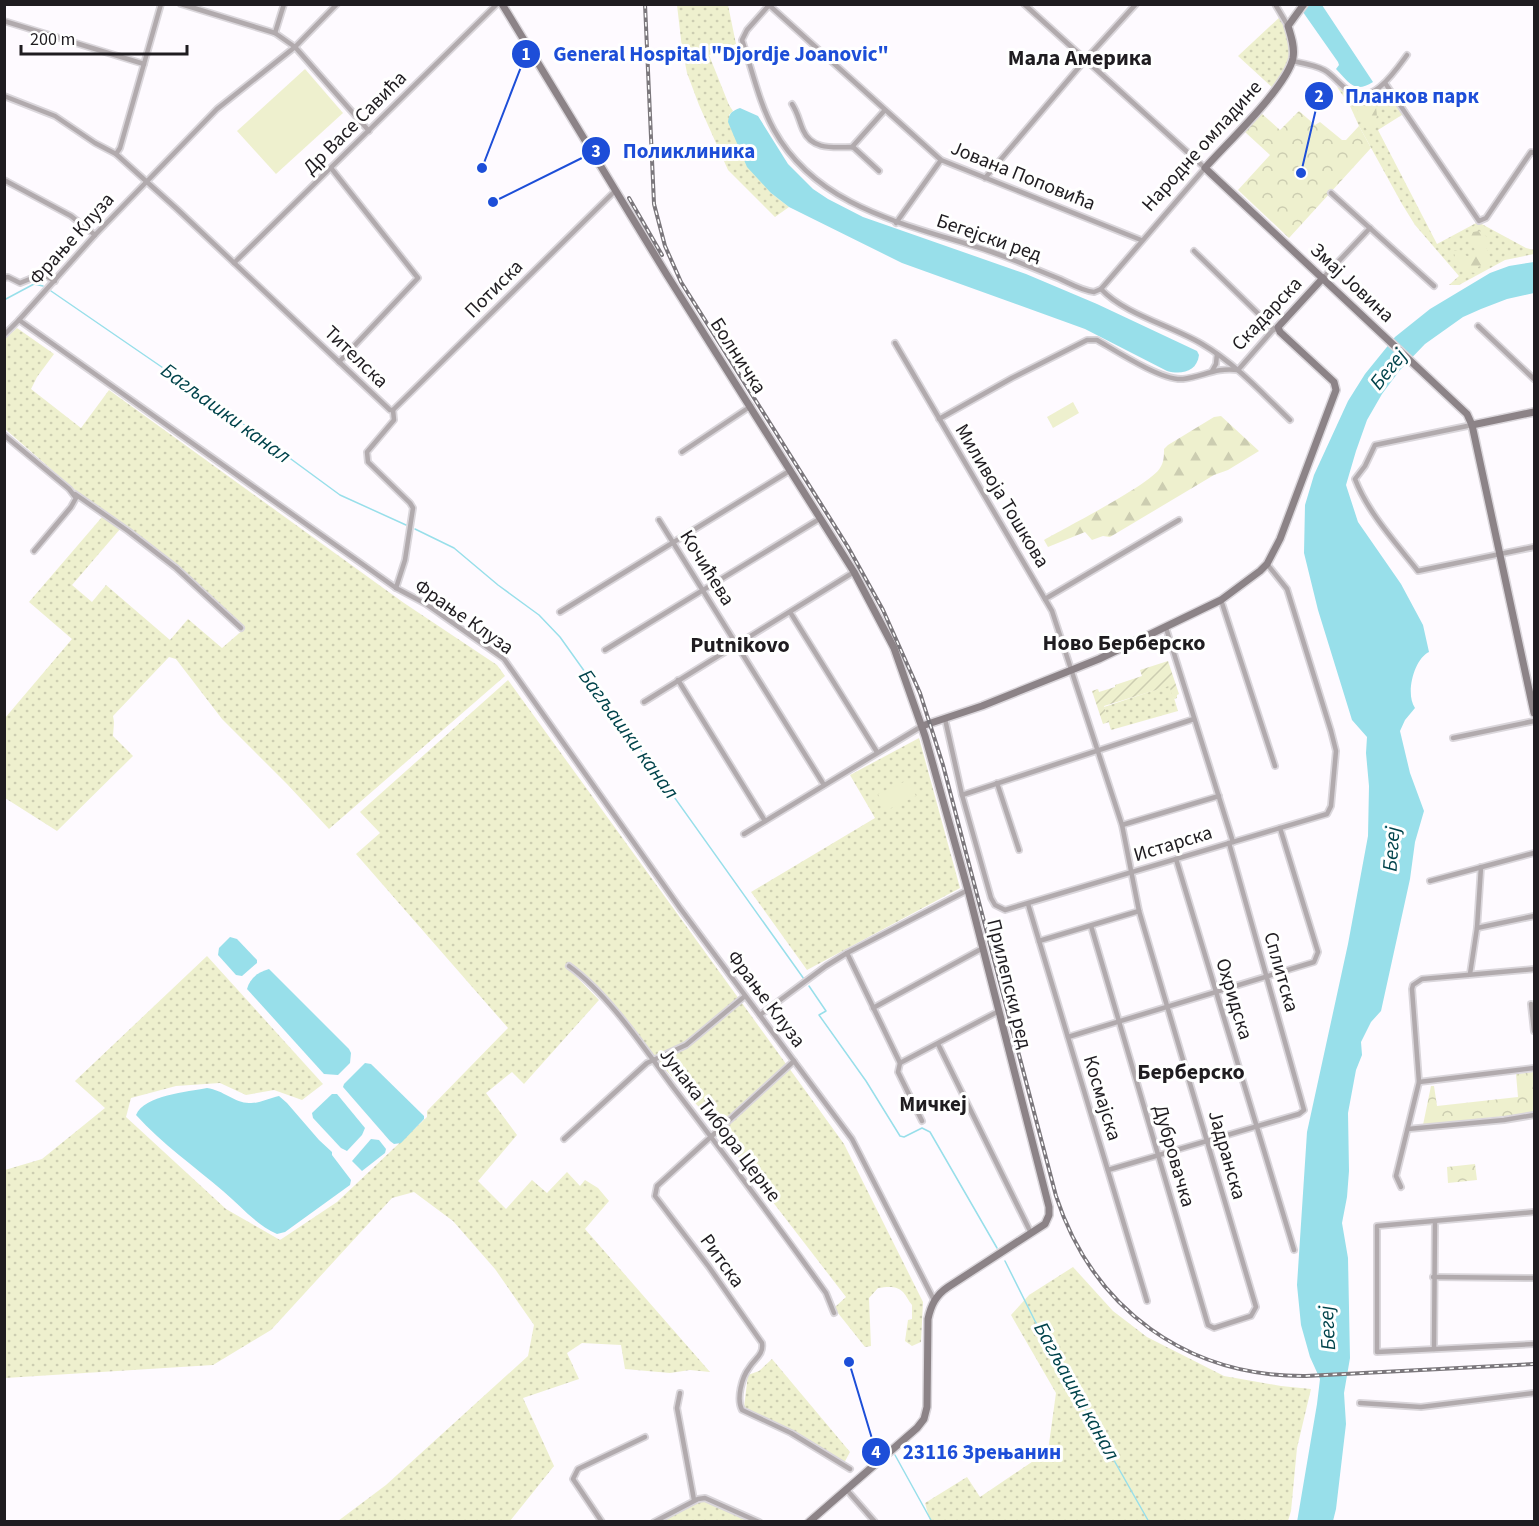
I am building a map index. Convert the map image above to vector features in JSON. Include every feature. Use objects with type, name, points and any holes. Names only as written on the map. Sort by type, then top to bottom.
[{"type":"street","points":[[116,154],[120,148],[161,4]]},
{"type":"street","points":[[181,4],[275,33],[295,47],[369,130]]},
{"type":"street","points":[[275,33],[284,4]]},
{"type":"street","name":"Фрање Клуза","points":[[337,4],[295,47],[217,109],[95,235],[19,320],[396,588],[426,604],[504,659],[680,908],[852,1139],[934,1300]]},
{"type":"street","name":"Др Васе Савића","points":[[234,263],[497,4]]},
{"type":"street","name":"Болничка","points":[[502,4],[673,285],[854,572],[878,614],[898,657],[925,736]]},
{"type":"street","points":[[1024,4],[1205,168]]},
{"type":"street","points":[[986,178],[1086,59],[1136,4]]},
{"type":"street","points":[[1275,4],[1288,26],[1293,45],[1292,61],[1322,69],[1356,95],[1369,93],[1385,83],[1407,55]]},
{"type":"street","points":[[1288,26],[1305,4]]},
{"type":"street","name":"Бегејски ред","points":[[769,5],[747,30],[742,40],[764,107],[775,131],[800,165],[823,185],[858,206],[896,223],[1018,262],[1090,292],[1101,289],[1113,301],[1217,353],[1290,420]]},
{"type":"street","name":"Јована Поповића","points":[[769,5],[941,160],[1141,240]]},
{"type":"street","points":[[4,21],[144,64]]},
{"type":"street","name":"Народне омладине","points":[[1101,289],[1141,240],[1275,90],[1286,75],[1292,61]]},
{"type":"street","points":[[1385,83],[1479,221],[1486,218],[1533,153]]},
{"type":"street","name":"Тителска","points":[[4,96],[55,116],[116,154],[390,410],[393,410],[394,420],[367,452],[366,458],[413,508],[405,560],[396,588]]},
{"type":"street","points":[[792,104],[803,130],[812,142],[825,147],[852,147],[879,171]]},
{"type":"street","points":[[852,147],[885,110]]},
{"type":"street","points":[[896,223],[941,160]]},
{"type":"street","points":[[330,168],[418,276],[417,281],[339,362]]},
{"type":"street","name":"Змај Јовина","points":[[1205,168],[1423,370],[1467,414],[1472,425]]},
{"type":"street","points":[[4,180],[71,216],[95,235]]},
{"type":"street","name":"Потиска","points":[[393,410],[616,190]]},
{"type":"street","points":[[1331,193],[1434,286]]},
{"type":"street","name":"Скадарска","points":[[1238,370],[1370,228]]},
{"type":"street","points":[[744,834],[922,726],[1099,659],[1166,628],[1221,600],[1267,564],[1287,520],[1336,385],[1194,251]]},
{"type":"street","points":[[4,278],[8,277],[20,283],[42,274],[55,280]]},
{"type":"street","points":[[4,335],[19,320]]},
{"type":"street","points":[[1478,326],[1534,379]]},
{"type":"street","points":[[939,419],[1087,340],[1097,340],[1158,374],[1175,380],[1212,370],[1228,368],[1238,370]]},
{"type":"street","name":"Миливоја Тошкова","points":[[895,343],[1052,610],[1097,751]]},
{"type":"street","points":[[1212,370],[1218,359],[1217,353]]},
{"type":"street","points":[[682,452],[751,406]]},
{"type":"street","points":[[1534,412],[1375,445],[1365,466],[1355,479],[1381,524],[1418,571],[1534,547]]},
{"type":"street","points":[[1472,425],[1534,713]]},
{"type":"street","points":[[4,435],[75,494],[176,568],[241,628]]},
{"type":"street","points":[[560,612],[791,470]]},
{"type":"street","points":[[34,551],[75,503],[75,494]]},
{"type":"street","points":[[605,650],[821,518]]},
{"type":"street","name":"Кочићева","points":[[659,520],[824,785]]},
{"type":"street","points":[[1045,599],[1179,520]]},
{"type":"street","name":"Истарска","points":[[962,795],[993,901],[1005,910],[1327,814],[1330,806],[1335,748],[1287,589],[1267,564]]},
{"type":"street","points":[[644,702],[854,572]]},
{"type":"street","points":[[1221,600],[1275,766]]},
{"type":"street","points":[[790,612],[877,752]]},
{"type":"street","name":"Сплитска","points":[[1166,628],[1218,796],[1305,1108],[1304,1112],[1299,1114],[1258,1126]]},
{"type":"street","points":[[678,680],[765,821]]},
{"type":"street","points":[[945,719],[962,795],[1194,719]]},
{"type":"street","points":[[1453,738],[1534,721]]},
{"type":"street","name":"Прилепски ред","points":[[925,736],[968,890],[1049,1210],[1047,1221],[947,1288],[934,1300]]},
{"type":"street","name":"Јадранска","points":[[1097,751],[1122,825],[1139,911],[1256,1307],[1251,1317],[1214,1328],[1208,1325]]},
{"type":"street","points":[[998,783],[1019,850]]},
{"type":"street","points":[[1122,825],[1218,796]]},
{"type":"street","points":[[1068,1037],[1312,963],[1318,952],[1280,828]]},
{"type":"street","points":[[1430,881],[1534,853]]},
{"type":"street","name":"Охридска","points":[[1176,859],[1294,1250]]},
{"type":"street","points":[[1470,974],[1477,928],[1481,867]]},
{"type":"street","points":[[760,1015],[826,966],[968,890]]},
{"type":"street","name":"Космајска","points":[[1028,904],[1147,1300]]},
{"type":"street","points":[[1039,941],[1139,911]]},
{"type":"street","points":[[1477,928],[1534,916]]},
{"type":"street","name":"Дубровачка","points":[[1091,926],[1208,1325]]},
{"type":"street","points":[[873,1008],[983,948]]},
{"type":"street","points":[[847,954],[900,1063],[898,1072],[922,1121]]},
{"type":"street","name":"Јунака Тибора Церне","points":[[569,966],[579,973],[605,1001],[711,1136],[826,1293],[834,1313]]},
{"type":"street","points":[[1401,1187],[1396,1176],[1419,1082],[1412,989],[1422,979],[1534,969]]},
{"type":"street","points":[[564,1139],[652,1059],[686,1045],[745,996]]},
{"type":"street","points":[[1531,1004],[1534,1031]]},
{"type":"street","points":[[900,1063],[999,1011]]},
{"type":"street","points":[[938,1044],[1031,1233]]},
{"type":"street","name":"Ритска","points":[[794,1061],[657,1186],[655,1196],[709,1267],[762,1344],[760,1354],[748,1368],[745,1376],[740,1405],[745,1411],[791,1433],[850,1469]]},
{"type":"street","points":[[1419,1082],[1534,1068]]},
{"type":"street","points":[[1408,1129],[1534,1115]]},
{"type":"street","points":[[1108,1170],[1258,1126]]},
{"type":"street","points":[[1534,1212],[1377,1226],[1377,1352],[1534,1344]]},
{"type":"street","points":[[1434,1349],[1435,1221]]},
{"type":"street","points":[[1433,1277],[1534,1278]]},
{"type":"street","points":[[808,1521],[919,1426],[926,1415],[928,1319],[934,1300]]},
{"type":"street","points":[[680,1393],[677,1408],[694,1500]]},
{"type":"street","points":[[1360,1403],[1421,1407],[1534,1394]]},
{"type":"street","points":[[602,1521],[573,1479],[574,1474],[578,1469],[645,1437]]},
{"type":"street","points":[[846,1489],[876,1521]]},
{"type":"street","points":[[654,1521],[701,1498],[710,1499],[759,1521]]},
{"type":"green space","points":[[677,5],[728,5],[736,44],[709,55],[733,111],[729,115],[771,193],[789,207],[775,217],[728,170],[687,73]]},
{"type":"green space","points":[[1281,16],[1288,26],[1293,55],[1275,90],[1238,56]]},
{"type":"green space","points":[[305,69],[343,113],[276,174],[237,131]]},
{"type":"green space","points":[[1385,83],[1405,113],[1378,130],[1437,244],[1478,222],[1534,250],[1534,254],[1505,260],[1459,285],[1449,285],[1459,276],[1415,225],[1350,106],[1337,87],[1362,94]]},
{"type":"green space","points":[[1359,106],[1376,107],[1377,116],[1372,129],[1368,131],[1356,115]]},
{"type":"green space","points":[[1299,111],[1315,125],[1320,122],[1342,140],[1346,140],[1359,126],[1371,148],[1289,238],[1238,190],[1270,155],[1245,132],[1261,113],[1280,130]]},
{"type":"green space","points":[[1479,231],[1491,240],[1486,247],[1492,261],[1478,267],[1476,273],[1466,272],[1458,266],[1453,250],[1470,257],[1476,255],[1476,250],[1470,240],[1473,232]]},
{"type":"green space","points":[[17,328],[54,354],[31,389],[81,428],[109,390],[404,603],[497,665],[505,676],[329,829],[222,719],[176,659],[169,657],[113,716],[113,736],[133,756],[57,831],[5,798],[5,718],[72,639],[29,602],[102,517],[121,528],[72,585],[92,602],[106,585],[170,640],[188,619],[222,648],[244,629],[173,563],[131,530],[104,515],[5,429],[4,340]]},
{"type":"green space","points":[[1073,402],[1079,413],[1053,428],[1047,417]]},
{"type":"green space","points":[[1221,416],[1259,451],[1110,537],[1103,536],[1092,540],[1085,532],[1048,547],[1044,540],[1125,495],[1153,475],[1161,466],[1164,449],[1168,445],[1214,417]]},
{"type":"green space","points":[[1168,661],[1179,694],[1177,698],[1174,699],[1169,686],[1104,706],[1109,722],[1103,724],[1092,691],[1098,689],[1099,692],[1115,687],[1115,685],[1142,676],[1140,670]]},
{"type":"green space","points":[[508,680],[844,1144],[923,1302],[921,1342],[912,1346],[905,1341],[908,1320],[912,1319],[912,1305],[906,1295],[897,1288],[885,1287],[878,1288],[869,1298],[871,1346],[865,1347],[834,1308],[846,1297],[705,1114],[570,962],[565,965],[599,1000],[524,1084],[512,1072],[486,1093],[517,1135],[478,1181],[506,1209],[532,1180],[547,1193],[567,1172],[580,1186],[585,1180],[598,1188],[609,1201],[585,1229],[710,1372],[690,1370],[670,1373],[625,1369],[621,1345],[582,1343],[567,1353],[579,1379],[523,1398],[554,1466],[510,1521],[338,1521],[386,1485],[528,1356],[534,1325],[495,1269],[453,1221],[414,1192],[392,1198],[271,1330],[213,1365],[5,1378],[5,1170],[42,1159],[105,1108],[75,1081],[207,956],[323,1084],[302,1100],[274,1090],[246,1095],[220,1083],[176,1086],[131,1098],[126,1117],[226,1209],[280,1240],[337,1202],[427,1117],[427,1111],[508,1028],[356,854],[380,833],[360,812]]},
{"type":"green space","points":[[1170,685],[1178,711],[1111,730],[1104,707]]},
{"type":"green space","points":[[919,738],[960,888],[807,970],[751,892],[875,818],[850,775]]},
{"type":"green space","points":[[908,780],[916,796],[885,811],[878,794]]},
{"type":"green space","points":[[1534,1072],[1534,1113],[1423,1125],[1431,1086],[1434,1086],[1437,1106],[1518,1097],[1516,1074]]},
{"type":"green space","points":[[1475,1164],[1477,1180],[1448,1183],[1447,1167]]},
{"type":"green space","points":[[1073,1267],[1113,1311],[1147,1337],[1224,1376],[1311,1389],[1297,1448],[1288,1521],[930,1521],[925,1503],[967,1477],[980,1497],[1048,1451],[1056,1393],[1011,1315],[1029,1295]]},
{"type":"green space","points":[[772,1359],[850,1452],[843,1465],[744,1407],[748,1375],[759,1371]]},
{"type":"green space","points":[[702,1501],[709,1501],[753,1522],[661,1522]]},
{"type":"water","points":[[1298,5],[1322,5],[1373,82],[1356,87],[1336,69],[1338,62]]},
{"type":"water","points":[[740,108],[758,116],[788,164],[813,189],[828,199],[863,217],[1026,274],[1097,304],[1197,351],[1198,361],[1188,371],[1178,373],[1167,371],[1085,329],[902,263],[789,207],[771,193],[747,167],[728,122],[731,113]]},
{"type":"water","name":"Бегеј","points":[[1534,262],[1534,293],[1507,299],[1463,317],[1425,344],[1400,370],[1382,394],[1367,420],[1346,485],[1358,522],[1401,584],[1423,625],[1429,652],[1415,669],[1411,694],[1415,708],[1405,720],[1400,731],[1410,773],[1424,811],[1415,842],[1410,879],[1381,1011],[1371,1022],[1361,1042],[1362,1055],[1356,1070],[1348,1113],[1349,1171],[1342,1223],[1348,1258],[1350,1358],[1344,1393],[1346,1424],[1336,1509],[1333,1521],[1297,1522],[1320,1379],[1310,1357],[1301,1325],[1297,1285],[1307,1132],[1348,944],[1368,836],[1369,786],[1367,737],[1352,720],[1318,610],[1304,553],[1305,505],[1314,475],[1348,401],[1365,374],[1395,337],[1430,309],[1490,273],[1509,266]]},
{"type":"water","points":[[230,937],[237,939],[257,960],[257,963],[242,976],[236,975],[218,955],[219,948]]},
{"type":"water","points":[[269,969],[349,1049],[350,1063],[338,1075],[324,1074],[247,989],[255,976]]},
{"type":"water","points":[[365,1063],[371,1064],[424,1116],[424,1119],[401,1143],[394,1144],[390,1141],[343,1087]]},
{"type":"water","points":[[207,1088],[234,1099],[252,1103],[279,1096],[332,1152],[351,1180],[350,1185],[285,1232],[277,1234],[262,1226],[167,1145],[136,1115],[141,1108],[157,1099]]},
{"type":"water","points":[[332,1094],[337,1094],[365,1128],[362,1135],[347,1151],[341,1148],[313,1118],[312,1113]]},
{"type":"water","points":[[371,1139],[379,1140],[386,1149],[385,1153],[362,1171],[352,1161]]},
{"type":"waterway","name":"Багљашки канал","points":[[4,300],[34,284],[43,286]]},
{"type":"waterway","name":"Багљашки канал","points":[[51,291],[220,407],[340,495],[406,525]]},
{"type":"waterway","name":"Багљашки канал","points":[[415,529],[454,548],[498,585],[539,615],[560,637],[804,979]]},
{"type":"waterway","name":"Багљашки канал","points":[[809,986],[826,1011],[819,1015],[866,1081],[900,1136],[904,1137],[922,1128],[930,1132],[997,1248]]},
{"type":"waterway","name":"Багљашки канал","points":[[1005,1261],[1035,1321],[1149,1522]]},
{"type":"waterway","name":"Багљашки канал","points":[[895,1455],[932,1522]]},
{"type":"railway","points":[[645,4],[654,204],[665,246],[681,282],[848,547],[883,610],[920,693],[943,765],[1056,1196],[1072,1236],[1094,1272],[1120,1303],[1150,1329],[1184,1349],[1222,1364],[1263,1373],[1306,1376],[1534,1364]]},
{"type":"railway","points":[[629,198],[662,255]]},
{"type":"place","name":"General Hospital \"Djordje Joanovic\"","points":[[482,168]]},
{"type":"place","name":"Планков парк","points":[[1301,173]]},
{"type":"place","name":"Поликлиника","points":[[493,202]]},
{"type":"place","name":"23116 Зрењанин","points":[[849,1362]]},
{"type":"district","name":"Мала Америка","points":[[1080,58]]},
{"type":"district","name":"Ново Берберско","points":[[1124,643]]},
{"type":"district","name":"Putnikovo","points":[[740,645]]},
{"type":"district","name":"Берберско","points":[[1191,1072]]},
{"type":"district","name":"Мичкеј","points":[[933,1104]]}]
